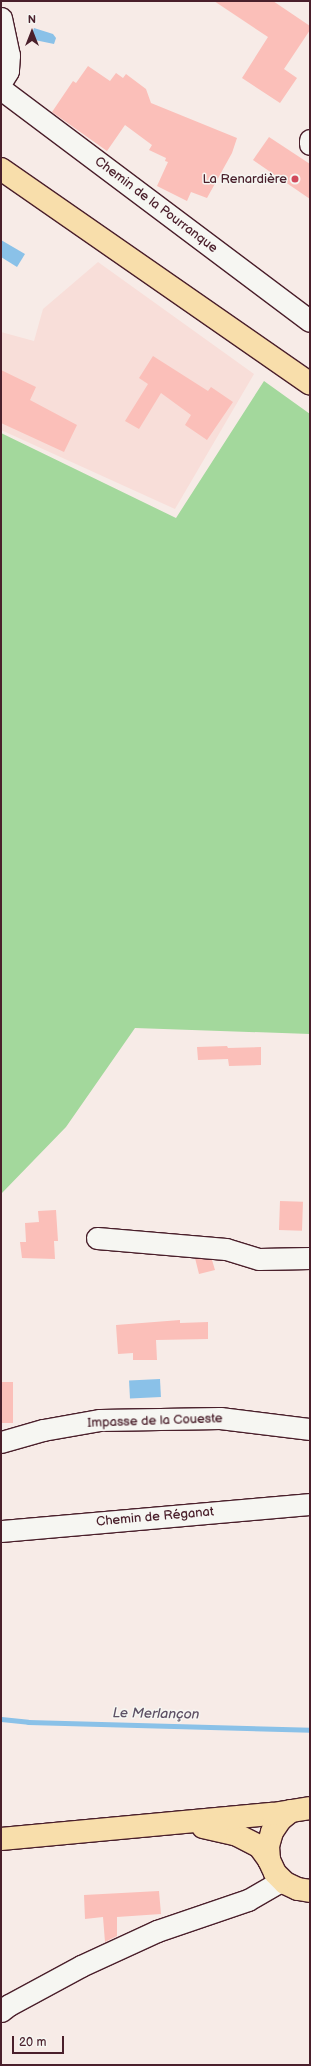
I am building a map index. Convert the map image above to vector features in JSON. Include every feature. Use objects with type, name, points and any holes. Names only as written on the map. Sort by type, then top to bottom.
[{"type":"main road","points":[[1,169],[310,384]]},
{"type":"main road","points":[[1,1839],[182,1823],[301,1810]]},
{"type":"main road","points":[[269,1860],[268,1846],[272,1832],[280,1820],[301,1810]]},
{"type":"main road","points":[[182,1823],[237,1835],[259,1846],[282,1880],[298,1889],[310,1891]]},
{"type":"street","points":[[1,18],[9,55],[8,71],[1,82]]},
{"type":"street","name":"Chemin de la Pourranque","points":[[1,90],[310,321]]},
{"type":"street","points":[[97,1238],[226,1248],[259,1260],[310,1258]]},
{"type":"street","name":"Impasse de la Coueste","points":[[1,1442],[43,1430],[100,1420],[220,1418],[310,1428]]},
{"type":"street","name":"Chemin de Réganat","points":[[1,1531],[310,1504]]},
{"type":"street","points":[[1,2011],[9,2004],[88,1963],[157,1931],[248,1900],[282,1880]]},
{"type":"shaded area","points":[[98,262],[254,374],[175,509],[1,430],[1,332],[34,341],[43,309]]},
{"type":"green space","points":[[264,381],[310,414],[310,1034],[135,1028],[66,1127],[1,1194],[1,433],[176,518]]},
{"type":"water","points":[[34,28],[53,34],[56,38],[54,44],[30,39]]},
{"type":"water","points":[[1,240],[25,254],[17,267],[1,257]]},
{"type":"water","points":[[160,1379],[161,1397],[130,1399],[129,1381]]},
{"type":"building","points":[[214,1],[273,1],[310,26],[310,30],[284,69],[297,78],[280,103],[242,78],[268,37]]},
{"type":"building","points":[[88,66],[110,81],[116,73],[123,78],[126,74],[146,89],[151,103],[237,138],[232,153],[207,198],[191,192],[187,201],[157,186],[168,162],[165,161],[166,158],[149,150],[152,145],[125,125],[107,151],[52,112],[73,81],[76,83]]},
{"type":"building","name":"La Renardière","points":[[269,137],[310,164],[310,199],[253,160]]},
{"type":"building","points":[[153,356],[208,391],[211,387],[233,402],[207,440],[185,425],[191,415],[161,393],[139,429],[125,421],[148,384],[139,378]]},
{"type":"building","points":[[1,370],[36,387],[30,400],[77,425],[64,452],[1,423]]},
{"type":"building","points":[[227,1046],[228,1048],[261,1047],[261,1065],[229,1066],[228,1059],[198,1060],[197,1047]]},
{"type":"building","points":[[280,1201],[303,1202],[302,1231],[279,1230]]},
{"type":"building","points":[[56,1210],[58,1241],[54,1241],[55,1259],[22,1258],[20,1242],[26,1242],[25,1223],[39,1222],[38,1211]]},
{"type":"building","points":[[195,1258],[212,1260],[215,1270],[199,1274]]},
{"type":"building","points":[[180,1320],[180,1323],[208,1322],[208,1339],[156,1340],[157,1360],[133,1360],[133,1353],[118,1354],[116,1325]]},
{"type":"building","points":[[1,1382],[13,1382],[13,1423],[1,1423]]},
{"type":"building","points":[[159,1891],[161,1914],[117,1917],[117,1936],[105,1942],[103,1917],[85,1919],[84,1895]]},
{"type":"waterway","name":"Le Merlançon","points":[[1,1719],[28,1722],[310,1730]]},
{"type":"place","name":"La Renardière","points":[[295,179]]}]
